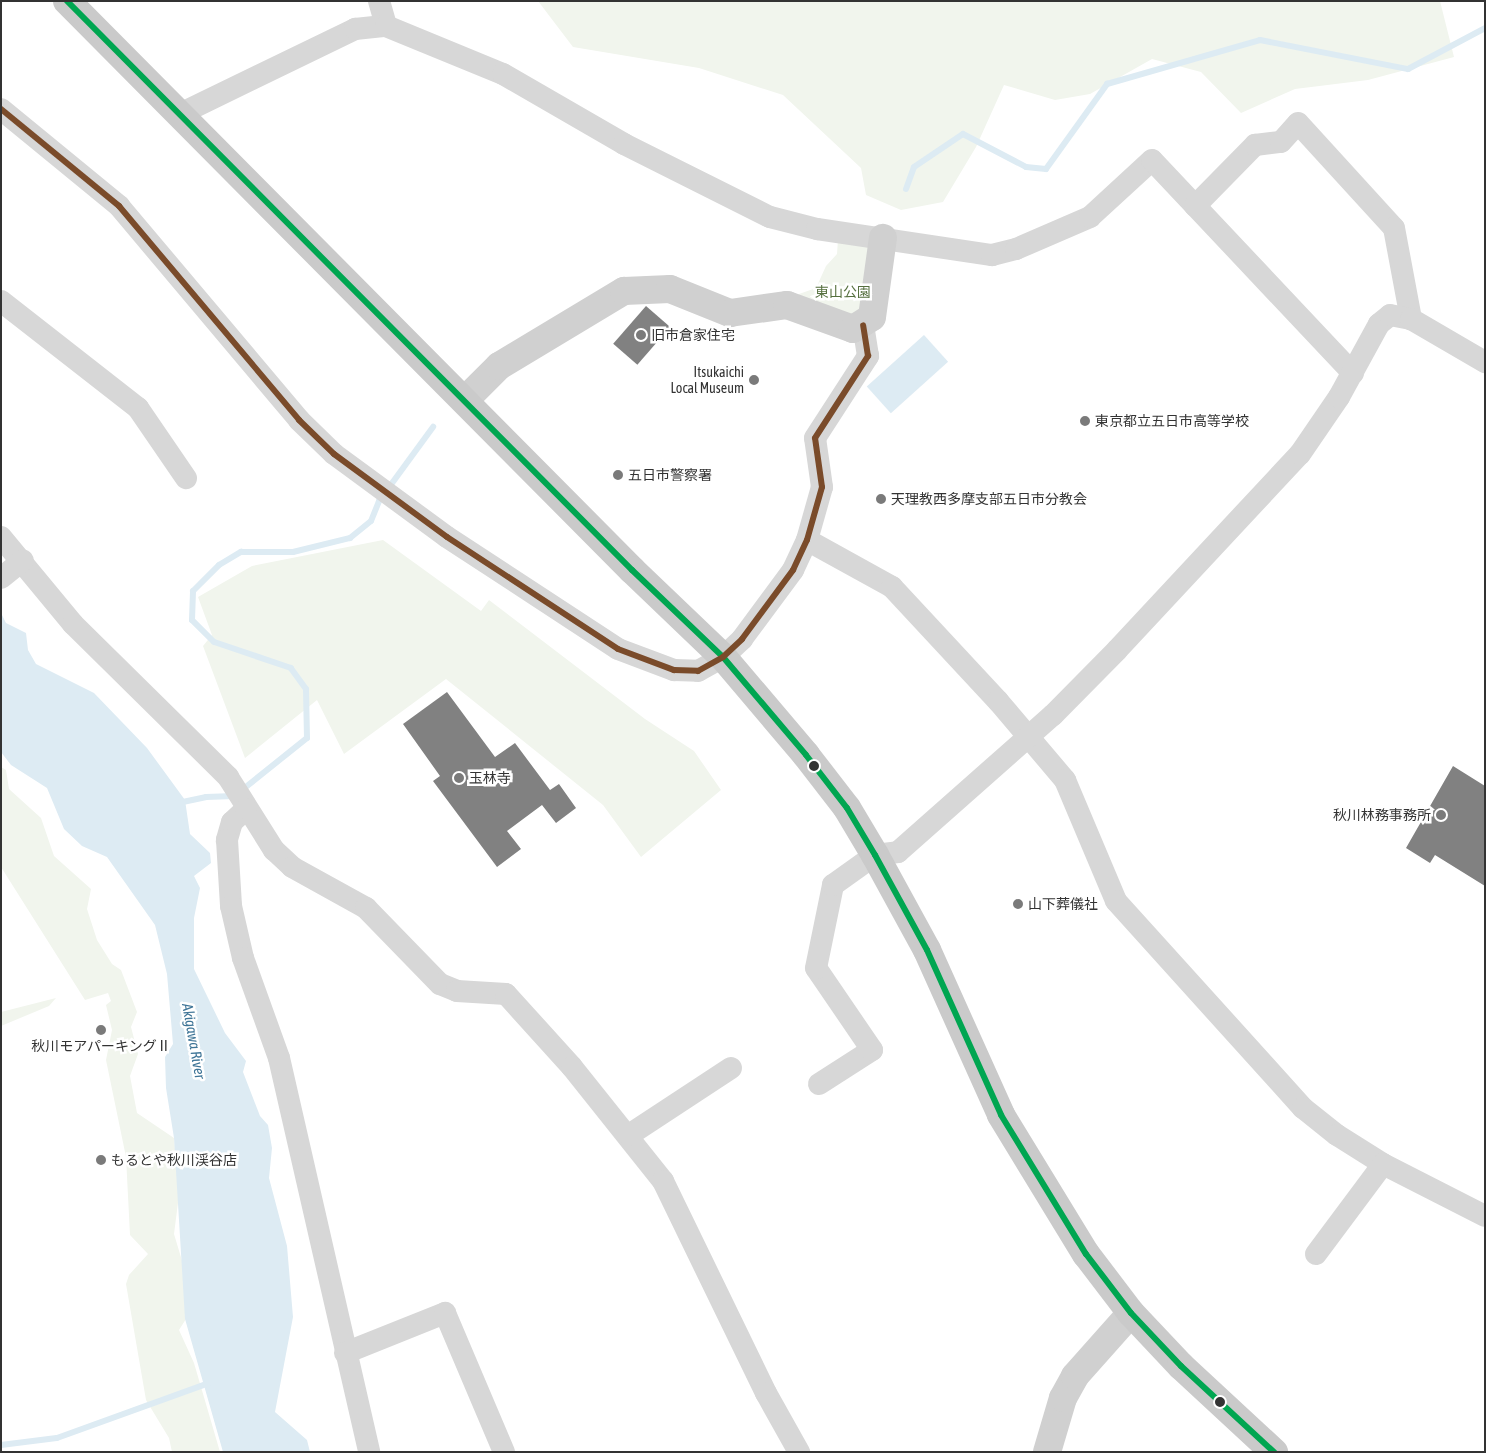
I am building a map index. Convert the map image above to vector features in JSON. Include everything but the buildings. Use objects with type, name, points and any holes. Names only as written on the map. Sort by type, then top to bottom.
[{"type":"main road","points":[[67,1],[632,570],[723,657],[841,800],[875,854],[927,950],[1001,1115],[1086,1254],[1131,1313],[1181,1366],[1274,1452]]},
{"type":"street","points":[[379,1],[386,26]]},
{"type":"street","points":[[180,114],[355,29],[386,26],[503,74],[624,144],[770,217],[794,225],[992,255],[1016,249],[1090,217],[1152,160],[1352,372]]},
{"type":"street","points":[[1,109],[119,206],[300,420],[372,484],[618,649],[688,672],[698,671],[723,657],[742,639],[793,570],[807,540],[822,487],[815,438],[868,356],[863,325]]},
{"type":"street","points":[[1195,206],[1256,146],[1281,142],[1298,123],[1394,228],[1411,319]]},
{"type":"street","points":[[465,400],[499,366],[624,291],[670,289],[730,314],[788,305],[840,327],[853,329],[863,325],[872,317],[877,300],[883,238]]},
{"type":"street","points":[[1,301],[138,408],[186,478]]},
{"type":"street","points":[[819,1084],[872,1050],[816,968],[833,885],[875,854],[898,852],[1028,737],[1117,650],[1300,454],[1352,372],[1379,324],[1390,315],[1411,319],[1485,362]]},
{"type":"street","points":[[1,537],[13,569],[73,624],[235,785],[246,808],[274,850],[292,867],[366,908],[440,984],[457,991],[506,994],[630,1135],[663,1181],[766,1394],[799,1452]]},
{"type":"street","points":[[807,540],[892,587],[1028,737],[1065,780],[1116,901],[1303,1108],[1337,1135],[1383,1164],[1485,1216]]},
{"type":"street","points":[[246,808],[232,822],[227,840],[231,906],[243,958],[279,1058],[369,1452]]},
{"type":"street","points":[[630,1135],[731,1068]]},
{"type":"street","points":[[1316,1254],[1383,1164]]},
{"type":"street","points":[[346,1353],[445,1313],[504,1452]]},
{"type":"street","points":[[1047,1452],[1057,1416],[1075,1376],[1131,1313]]},
{"type":"street","points":[[1057,1416],[1062,1452]]},
{"type":"green space","points":[[538,1],[1440,1],[1454,57],[1368,80],[1295,89],[1241,113],[1201,72],[1152,59],[1090,94],[1055,100],[1004,85],[976,147],[943,202],[901,210],[866,195],[861,168],[783,95],[699,68],[573,47]]},
{"type":"green space","name":"東山公園","points":[[838,239],[866,244],[873,255],[868,303],[847,323],[791,307],[799,294],[816,288],[826,266],[837,254]]},
{"type":"green space","points":[[383,540],[481,611],[489,600],[645,719],[694,751],[721,790],[641,857],[603,805],[446,679],[344,754],[317,700],[245,758],[203,646],[212,635],[198,597],[252,566]]},
{"type":"green space","points":[[1,767],[6,770],[9,789],[41,818],[54,856],[91,889],[87,909],[97,940],[112,964],[121,970],[137,1012],[131,1027],[138,1054],[130,1076],[137,1113],[174,1138],[179,1195],[174,1234],[189,1284],[191,1311],[179,1330],[194,1363],[220,1452],[172,1452],[169,1438],[146,1400],[126,1284],[129,1275],[148,1254],[130,1235],[126,1157],[106,1060],[112,1030],[106,1005],[111,1001],[108,993],[85,1000],[1,867]]},
{"type":"green space","points":[[56,998],[49,1006],[1,1026],[1,1012]]},
{"type":"water","points":[[924,335],[948,362],[891,413],[867,387]]},
{"type":"water","name":"Akigawa River","points":[[1,613],[6,623],[26,633],[28,650],[36,664],[94,693],[147,748],[185,800],[190,834],[210,853],[211,863],[194,876],[200,888],[194,918],[194,969],[225,1033],[246,1061],[243,1072],[260,1116],[268,1125],[272,1148],[269,1178],[287,1246],[293,1317],[275,1412],[307,1440],[310,1452],[223,1452],[185,1319],[174,1138],[166,1088],[165,1057],[173,1044],[167,974],[155,925],[107,857],[82,846],[64,829],[47,788],[11,765],[1,752]]},
{"type":"waterway","points":[[906,189],[914,167],[963,134],[1026,167],[1046,169],[1107,84],[1260,40],[1408,69],[1485,28]]},
{"type":"waterway","points":[[242,790],[307,738],[306,689],[291,668],[214,642],[192,620],[193,591],[219,565],[241,552],[293,552],[350,538],[371,521],[379,501],[433,427]]},
{"type":"waterway","points":[[178,803],[206,797],[234,796]]},
{"type":"waterway","points":[[1,1445],[57,1438],[212,1382]]},
{"type":"transit line","points":[[67,1],[632,570],[723,657],[806,755],[847,808],[875,855],[927,950],[1001,1115],[1086,1254],[1131,1313],[1181,1366],[1274,1452]]},
{"type":"transit line","points":[[1,109],[119,206],[299,420],[334,454],[447,537],[618,649],[674,670],[698,671],[723,657],[742,639],[793,570],[807,540],[822,487],[815,438],[868,356],[863,325]]},
{"type":"place","name":"旧市倉家住宅","points":[[641,335]]},
{"type":"place","name":"Itsukaichi Local Museum","points":[[754,380]]},
{"type":"place","name":"東京都立五日市高等学校","points":[[1085,421]]},
{"type":"place","name":"五日市警察署","points":[[618,475]]},
{"type":"place","name":"天理教西多摩支部五日市分教会","points":[[881,499]]},
{"type":"place","name":"玉林寺","points":[[459,778]]},
{"type":"place","name":"秋川林務事務所","points":[[1441,815]]},
{"type":"place","name":"山下葬儀社","points":[[1018,904]]},
{"type":"place","name":"秋川モアパーキングⅡ","points":[[101,1030]]},
{"type":"place","name":"もるとや秋川渓谷店","points":[[101,1160]]}]
